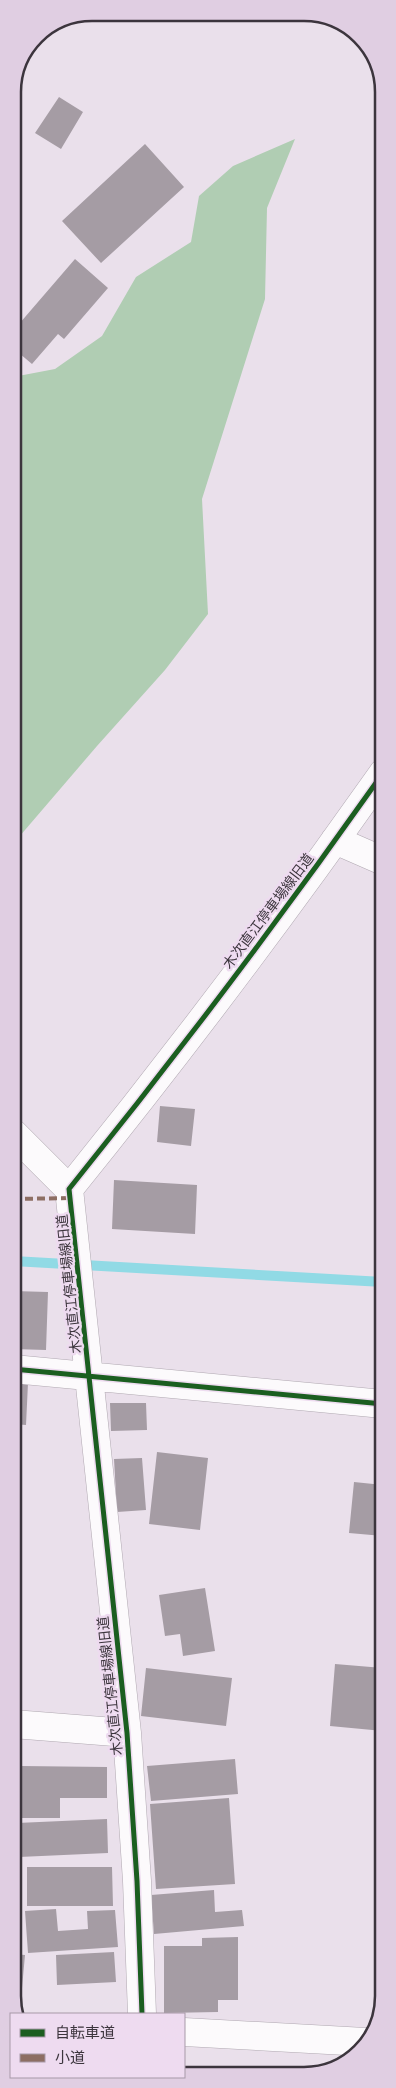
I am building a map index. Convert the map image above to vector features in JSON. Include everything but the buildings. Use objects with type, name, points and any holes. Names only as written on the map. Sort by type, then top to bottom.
[{"type":"street","name":"木次直江停車場線旧道","points":[[142,2013],[137,1881],[127,1733],[70,1189],[336,840],[375,784]]},
{"type":"street","points":[[336,840],[375,857]]},
{"type":"street","points":[[21,1141],[70,1189]]},
{"type":"street","points":[[21,1370],[375,1403]]},
{"type":"street","points":[[21,1725],[127,1733]]},
{"type":"street","points":[[185,2032],[358,2042]]},
{"type":"green space","points":[[295,139],[267,208],[265,299],[202,499],[208,614],[165,670],[21,835],[21,375],[55,369],[102,336],[136,277],[191,242],[199,196],[233,166]]},
{"type":"waterway","points":[[21,1261],[375,1282]]},
{"type":"marked path","points":[[21,1199],[71,1198]]},
{"type":"cycle path","points":[[142,2013],[137,1881],[127,1733],[69,1189],[229,984],[375,784]]},
{"type":"cycle path","points":[[21,1370],[375,1403]]}]
